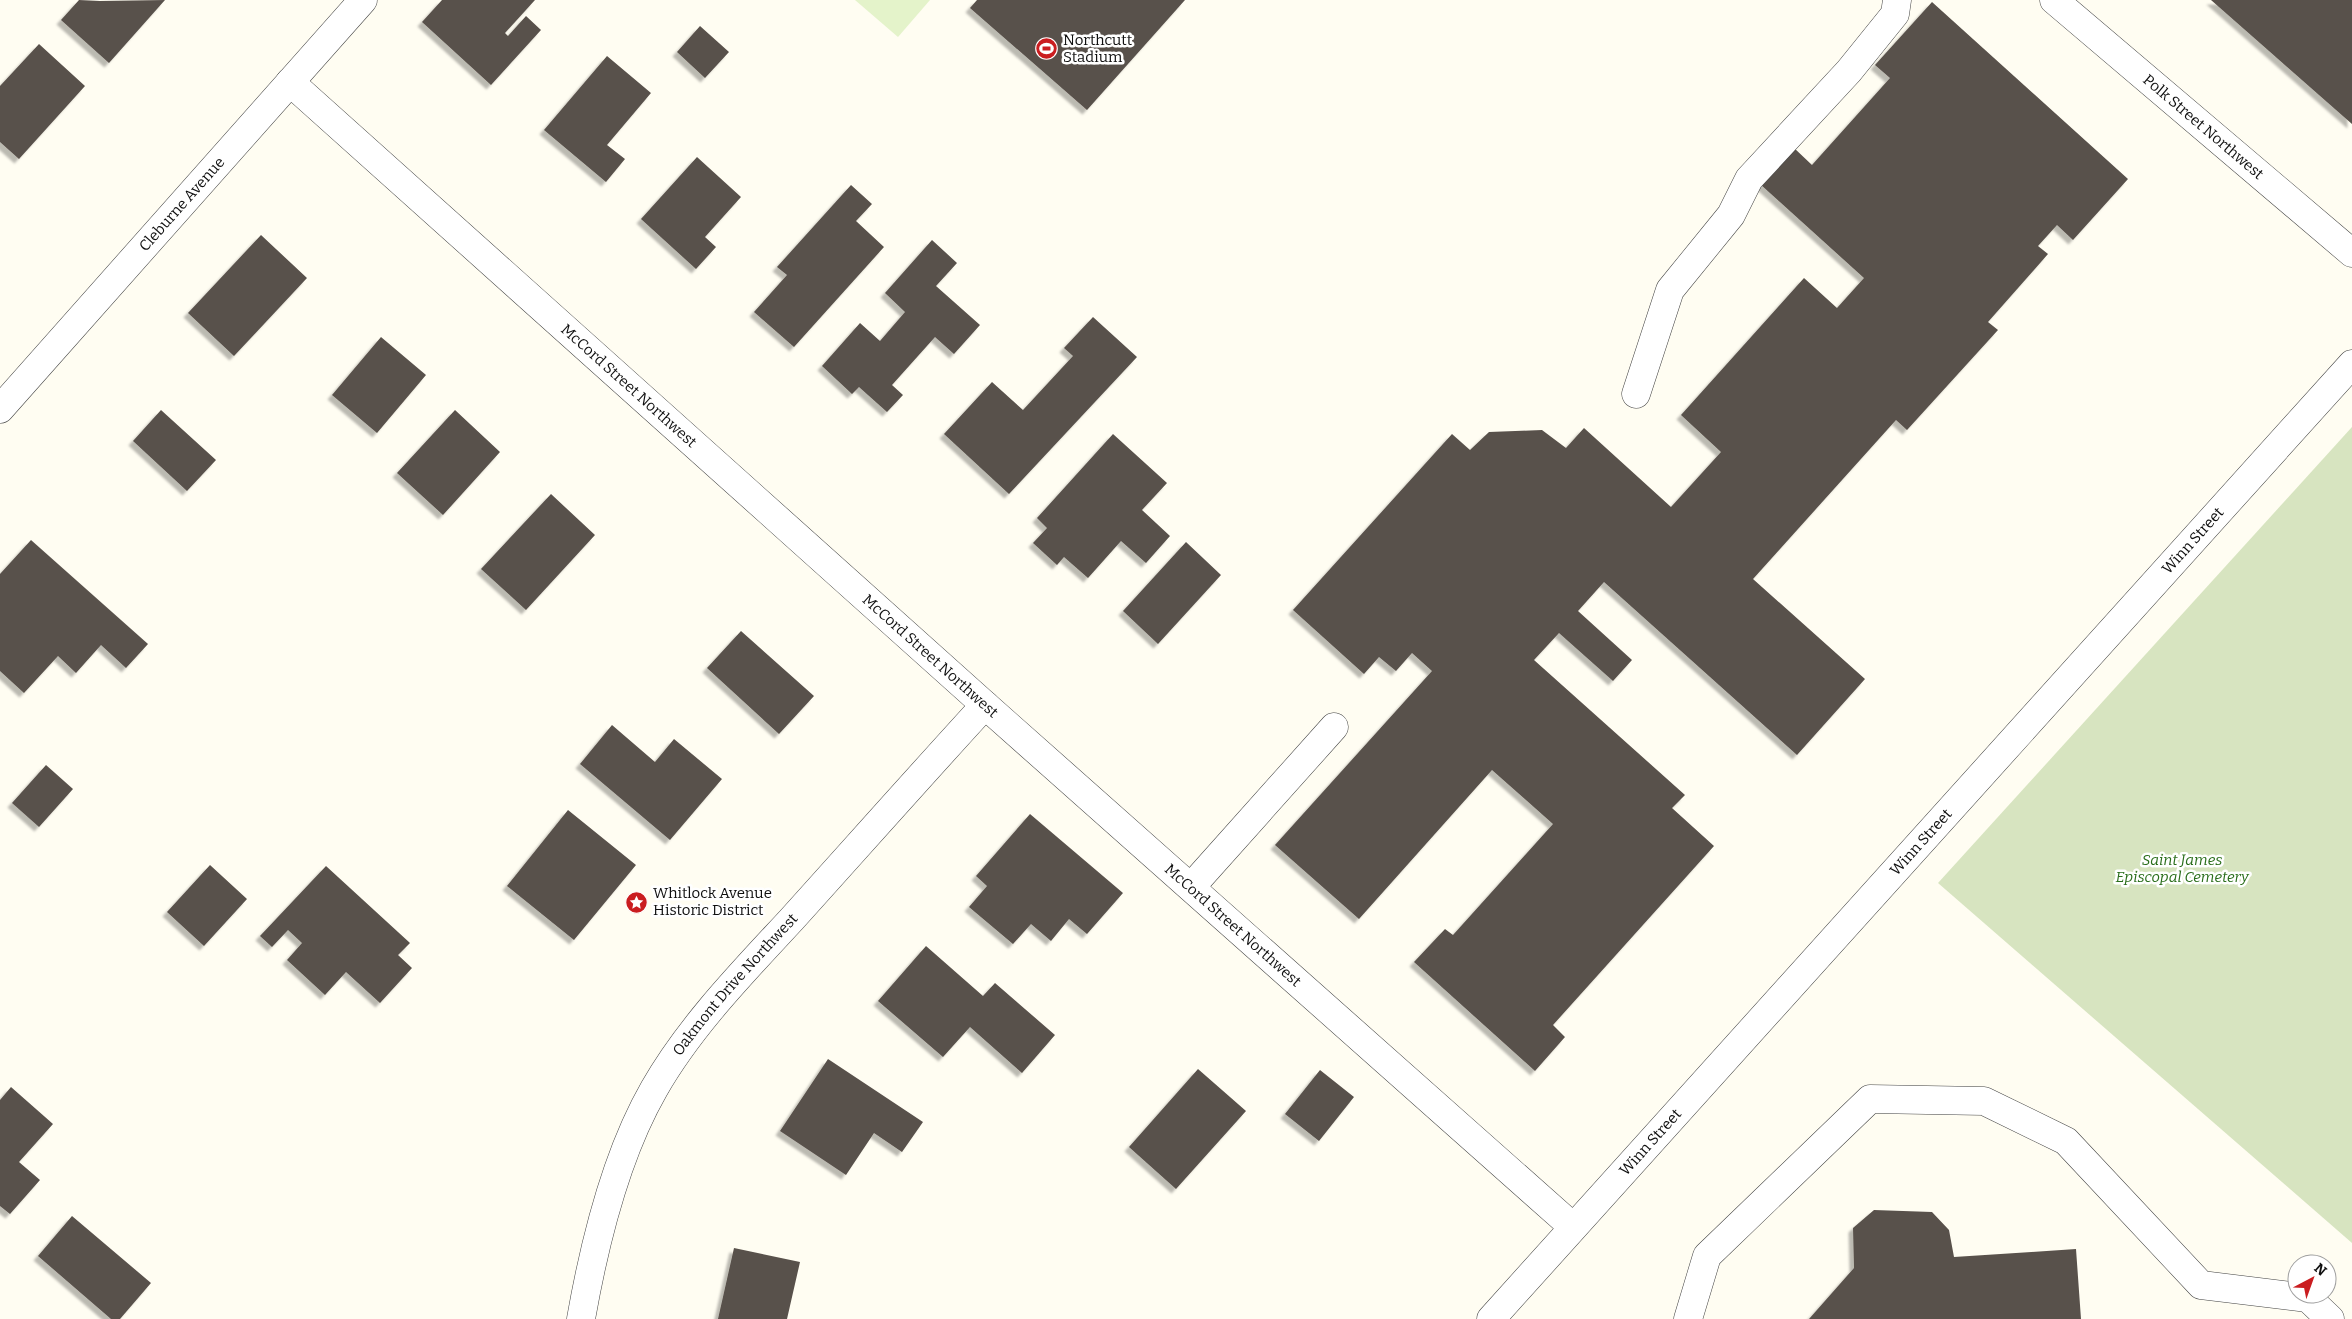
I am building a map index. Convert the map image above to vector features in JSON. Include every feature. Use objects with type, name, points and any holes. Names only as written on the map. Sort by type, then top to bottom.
[{"type":"street","name":"Cleburne Avenue","points":[[0,409],[363,0]]},
{"type":"street","points":[[1636,394],[1670,290],[1731,215],[1749,179],[1849,71],[1895,14],[1897,0]]},
{"type":"street","name":"Polk Street Northwest","points":[[2054,0],[2352,253]]},
{"type":"street","name":"McCord Street Northwest","points":[[290,82],[985,705],[1573,1227]]},
{"type":"street","name":"Winn Street","points":[[1491,1319],[2352,364]]},
{"type":"street","name":"Oakmont Drive Northwest","points":[[581,1319],[590,1271],[627,1146],[654,1089],[687,1041],[729,988],[985,705]]},
{"type":"street","points":[[1191,887],[1334,727]]},
{"type":"street","points":[[1688,1319],[1707,1256],[1870,1099],[1984,1101],[2066,1141],[2201,1285],[2308,1298],[2330,1319]]},
{"type":"green space","points":[[855,0],[930,0],[898,37]]},
{"type":"green space","name":"Saint James Episcopal Cemetery","points":[[2352,427],[2352,1243],[1938,883]]},
{"type":"building","points":[[79,0],[165,0],[109,63],[61,20]]},
{"type":"building","points":[[442,0],[535,0],[505,33],[508,36],[526,16],[541,30],[491,85],[422,22]]},
{"type":"building","points":[[977,0],[1185,0],[1087,110],[970,8]]},
{"type":"building","points":[[2211,0],[2352,0],[2352,124],[2269,51]]},
{"type":"building","points":[[1932,2],[2128,179],[2073,240],[2057,225],[2038,246],[2048,254],[1988,322],[1998,330],[1907,430],[1896,420],[1753,579],[1865,679],[1797,755],[1604,582],[1578,611],[1632,660],[1613,681],[1559,633],[1534,660],[1685,795],[1672,808],[1714,846],[1553,1025],[1565,1037],[1535,1071],[1414,962],[1445,929],[1453,935],[1553,824],[1492,770],[1359,919],[1275,845],[1432,671],[1412,653],[1396,671],[1379,657],[1364,674],[1293,610],[1452,434],[1470,450],[1489,432],[1542,430],[1566,448],[1584,428],[1671,507],[1721,452],[1681,415],[1804,278],[1837,308],[1864,278],[1760,184],[1793,147],[1812,165],[1890,78],[1875,65]]},
{"type":"building","points":[[700,26],[729,52],[705,78],[677,52]]},
{"type":"building","points":[[39,44],[85,86],[19,159],[0,142],[0,86]]},
{"type":"building","points":[[607,56],[651,93],[607,145],[625,159],[606,182],[544,130]]},
{"type":"building","points":[[697,157],[741,197],[705,237],[716,247],[696,269],[641,219]]},
{"type":"building","points":[[851,185],[872,204],[856,221],[884,247],[794,347],[754,312],[787,275],[777,267]]},
{"type":"building","points":[[261,235],[307,278],[234,356],[188,313]]},
{"type":"building","points":[[932,240],[957,263],[936,286],[980,325],[954,354],[935,337],[892,385],[903,395],[887,412],[859,387],[852,394],[822,366],[860,323],[880,341],[905,312],[885,293]]},
{"type":"building","points":[[1093,317],[1137,357],[1009,494],[944,434],[992,382],[1023,410],[1073,356],[1064,348]]},
{"type":"building","points":[[381,337],[426,375],[377,433],[332,395]]},
{"type":"building","points":[[161,410],[216,460],[187,491],[133,441]]},
{"type":"building","points":[[455,410],[500,452],[443,515],[397,473]]},
{"type":"building","points":[[1113,434],[1167,483],[1142,510],[1170,536],[1146,563],[1121,541],[1088,578],[1064,557],[1057,565],[1033,543],[1047,528],[1037,518]]},
{"type":"building","points":[[551,494],[595,535],[526,610],[481,569]]},
{"type":"building","points":[[31,540],[148,644],[126,668],[101,645],[76,673],[58,656],[24,693],[0,671],[0,574]]},
{"type":"building","points":[[1186,542],[1221,575],[1158,644],[1123,611]]},
{"type":"building","points":[[741,631],[814,696],[779,734],[707,668]]},
{"type":"building","points":[[612,725],[655,762],[674,739],[722,779],[670,840],[580,764]]},
{"type":"building","points":[[46,765],[73,789],[39,827],[12,803]]},
{"type":"building","points":[[568,810],[636,865],[574,940],[507,886]]},
{"type":"building","points":[[1030,814],[1123,893],[1087,934],[1069,919],[1051,941],[1031,924],[1013,944],[969,907],[987,886],[976,876]]},
{"type":"building","points":[[210,865],[247,899],[204,946],[167,912]]},
{"type":"building","points":[[326,866],[410,943],[398,955],[412,968],[380,1003],[346,972],[325,995],[287,960],[302,943],[288,930],[272,947],[260,936]]},
{"type":"building","points":[[926,946],[983,996],[995,983],[1055,1035],[1022,1073],[970,1027],[943,1057],[878,1001]]},
{"type":"building","points":[[828,1059],[923,1122],[902,1152],[874,1133],[846,1175],[780,1131]]},
{"type":"building","points":[[1198,1069],[1246,1111],[1176,1189],[1129,1147]]},
{"type":"building","points":[[1320,1070],[1354,1097],[1319,1141],[1285,1114]]},
{"type":"building","points":[[11,1087],[53,1124],[19,1162],[40,1180],[10,1214],[0,1206],[0,1100]]},
{"type":"building","points":[[1874,1210],[1932,1212],[1949,1230],[1954,1257],[2076,1249],[2081,1319],[1809,1319],[1854,1268],[1853,1228]]},
{"type":"building","points":[[72,1216],[151,1283],[120,1319],[111,1319],[38,1256]]},
{"type":"building","points":[[734,1248],[800,1262],[787,1319],[718,1319]]},
{"type":"place","name":"Northcutt Stadium","points":[[1047,49]]},
{"type":"place","name":"Whitlock Avenue Historic District","points":[[637,902]]}]
